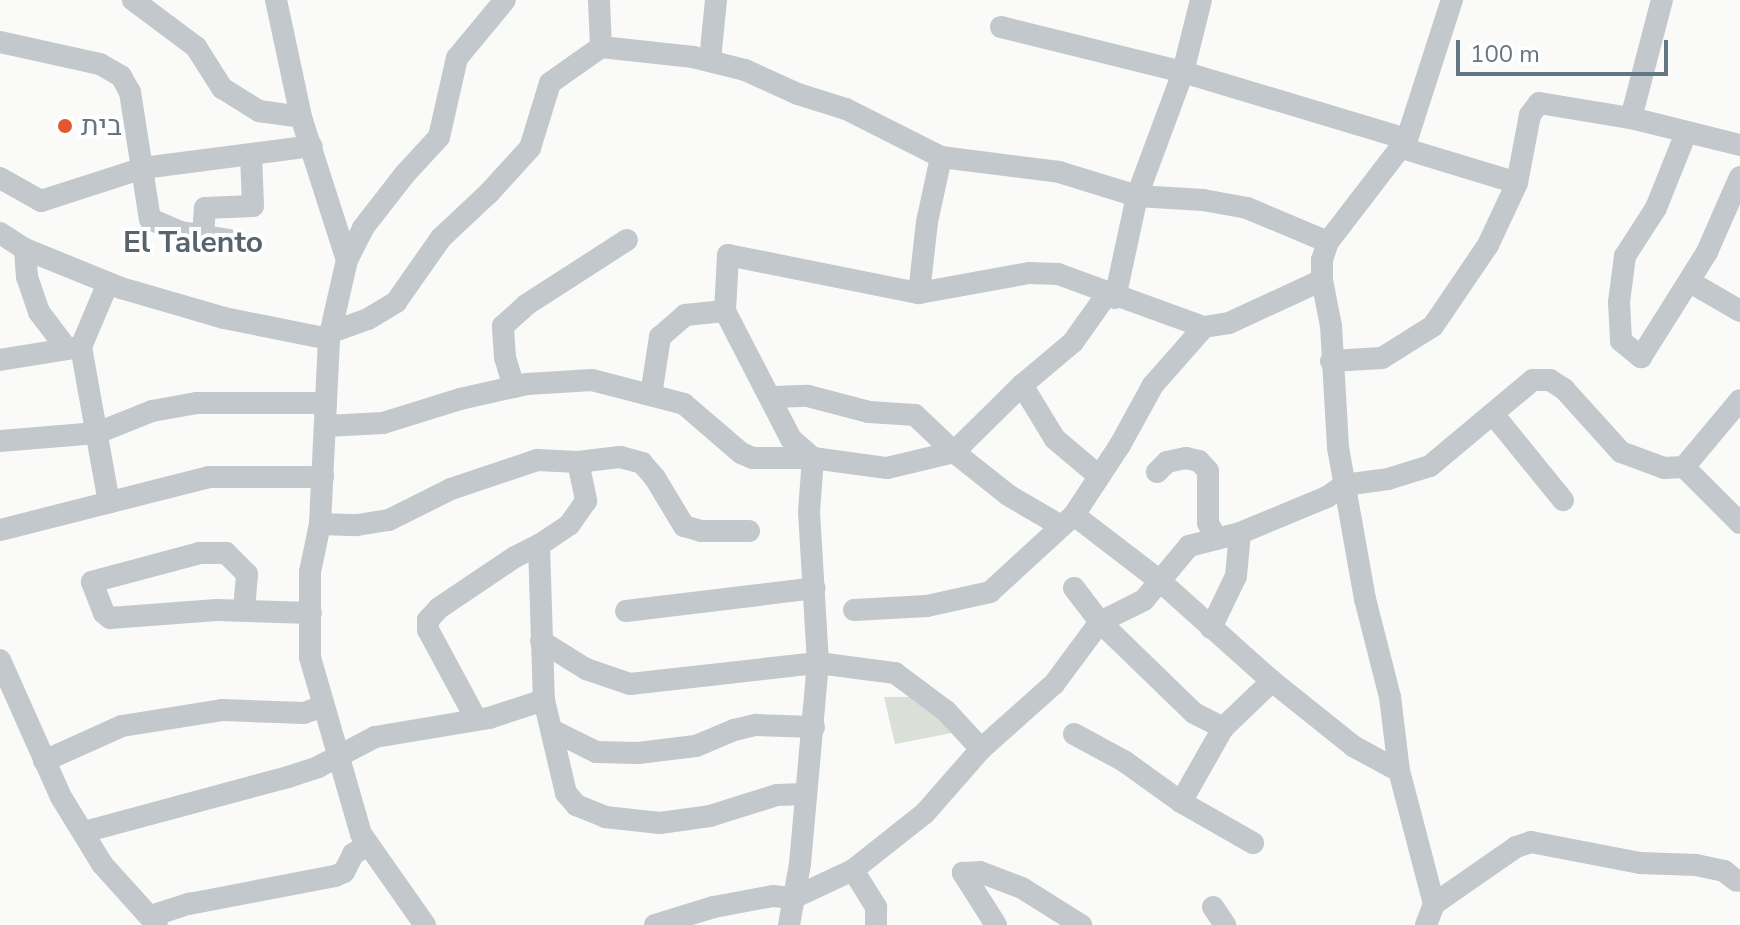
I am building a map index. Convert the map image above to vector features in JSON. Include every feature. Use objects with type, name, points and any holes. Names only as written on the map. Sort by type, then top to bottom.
[{"type":"street","points":[[133,0],[196,47],[222,88],[259,111],[301,117]]},
{"type":"street","points":[[276,0],[301,117],[347,260]]},
{"type":"street","points":[[425,925],[361,834],[310,657],[310,572],[320,524],[331,336],[347,260],[363,228],[439,137],[457,58],[505,0]]},
{"type":"street","points":[[599,0],[601,47]]},
{"type":"street","points":[[710,60],[716,0]]},
{"type":"street","points":[[326,426],[383,423],[514,387],[592,380],[684,404],[741,453],[753,458],[813,458],[887,468],[954,452],[1022,385],[1073,342],[1112,296],[1137,196],[1183,72],[1201,0]]},
{"type":"street","points":[[1434,904],[1399,771],[1390,697],[1365,599],[1344,485],[1331,361],[1331,326],[1322,280],[1322,260],[1328,242],[1404,144],[1452,0]]},
{"type":"street","points":[[1631,118],[1662,0]]},
{"type":"street","points":[[1001,27],[1183,72],[1517,183]]},
{"type":"street","points":[[0,42],[100,64],[121,76],[130,92],[150,219],[181,232],[229,240]]},
{"type":"street","points":[[0,233],[25,249],[108,283],[224,318],[331,336],[396,302],[441,238],[489,193],[530,148],[550,83],[601,47],[710,60],[745,70],[798,94],[846,109],[941,157],[1059,172],[1137,196],[1203,200],[1247,208],[1328,242]]},
{"type":"street","points":[[1331,361],[1382,358],[1433,326],[1488,245],[1517,183],[1530,115],[1539,103],[1631,118],[1740,145]]},
{"type":"street","points":[[1686,133],[1656,208],[1625,256],[1619,302],[1621,341],[1641,357],[1690,282],[1740,177]]},
{"type":"street","points":[[0,178],[41,201],[143,168],[312,146]]},
{"type":"street","points":[[203,236],[205,208],[253,206],[251,155]]},
{"type":"street","points":[[919,293],[927,222],[941,157]]},
{"type":"street","points":[[514,387],[505,357],[503,326],[526,305],[627,240]]},
{"type":"street","points":[[25,249],[27,277],[39,312],[74,348],[97,433],[109,503]]},
{"type":"street","points":[[813,458],[791,439],[725,311],[728,255],[919,293],[1029,273],[1058,274],[1204,327],[1229,323],[1322,280]]},
{"type":"street","points":[[1690,282],[1740,311]]},
{"type":"street","points":[[74,348],[108,283]]},
{"type":"street","points":[[651,395],[660,337],[685,315],[725,311]]},
{"type":"street","points":[[854,610],[927,606],[990,592],[1067,521],[1099,476],[1153,385],[1204,327]]},
{"type":"street","points":[[0,360],[74,348]]},
{"type":"street","points":[[655,925],[712,916],[773,896],[793,898],[853,870],[925,813],[981,749],[1054,684],[1100,622],[1144,600],[1189,546],[1240,533],[1327,497],[1344,485],[1388,479],[1430,466],[1533,380],[1550,380],[1564,389],[1621,452],[1664,468],[1684,467],[1740,400]]},
{"type":"street","points":[[1022,385],[1055,439],[1099,476]]},
{"type":"street","points":[[772,397],[808,396],[869,412],[915,415],[954,452],[1008,495],[1067,521],[1160,581],[1272,681],[1353,746],[1399,771]]},
{"type":"street","points":[[0,441],[97,433],[152,411],[197,403],[326,403]]},
{"type":"street","points":[[1493,414],[1563,500]]},
{"type":"street","points":[[320,524],[357,525],[389,520],[487,475],[537,460],[578,462],[620,457],[642,463],[655,478],[684,526],[701,531],[749,531]]},
{"type":"street","points":[[789,925],[800,864],[818,663],[809,512],[813,458]]},
{"type":"street","points":[[1157,472],[1167,462],[1186,458],[1199,461],[1208,471],[1208,523],[1217,539]]},
{"type":"street","points":[[476,719],[428,630],[428,620],[439,608],[569,525],[586,501],[578,462]]},
{"type":"street","points":[[1684,467],[1740,523]]},
{"type":"street","points":[[0,530],[209,477],[323,477]]},
{"type":"street","points":[[1211,628],[1236,576],[1240,533]]},
{"type":"street","points":[[539,545],[544,700],[566,793],[576,805],[620,821],[660,823],[710,816],[777,795],[804,794]]},
{"type":"street","points":[[244,609],[247,574],[226,553],[200,553],[92,582],[104,613],[110,618],[244,609],[311,613]]},
{"type":"street","points":[[626,611],[815,588]]},
{"type":"street","points":[[1074,588],[1100,622],[1194,713],[1223,728]]},
{"type":"street","points":[[541,641],[586,669],[630,684],[818,663],[895,673],[946,711],[981,749]]},
{"type":"street","points":[[0,660],[61,797],[102,864],[154,920],[189,904],[335,876],[344,872],[353,854],[368,845]]},
{"type":"street","points":[[1181,802],[1223,728],[1272,681]]},
{"type":"street","points":[[84,832],[288,777],[375,737],[476,719],[544,700]]},
{"type":"street","points":[[44,761],[122,726],[222,710],[304,713],[323,706]]},
{"type":"street","points":[[552,730],[596,752],[638,753],[696,746],[734,730],[756,725],[814,727]]},
{"type":"street","points":[[1074,734],[1124,761],[1181,802],[1253,843]]},
{"type":"street","points":[[1426,925],[1434,904],[1516,847],[1531,842],[1640,863],[1696,865],[1724,871],[1737,881]]},
{"type":"street","points":[[853,870],[876,907],[876,925]]},
{"type":"street","points":[[996,925],[983,911],[963,873],[980,872],[1022,888],[1081,925]]},
{"type":"shaded area","points":[[884,697],[923,697],[957,732],[895,744]]},
{"type":"place","name":"בית","points":[[65,126]]},
{"type":"district","name":"El Talento","points":[[193,243]]}]
